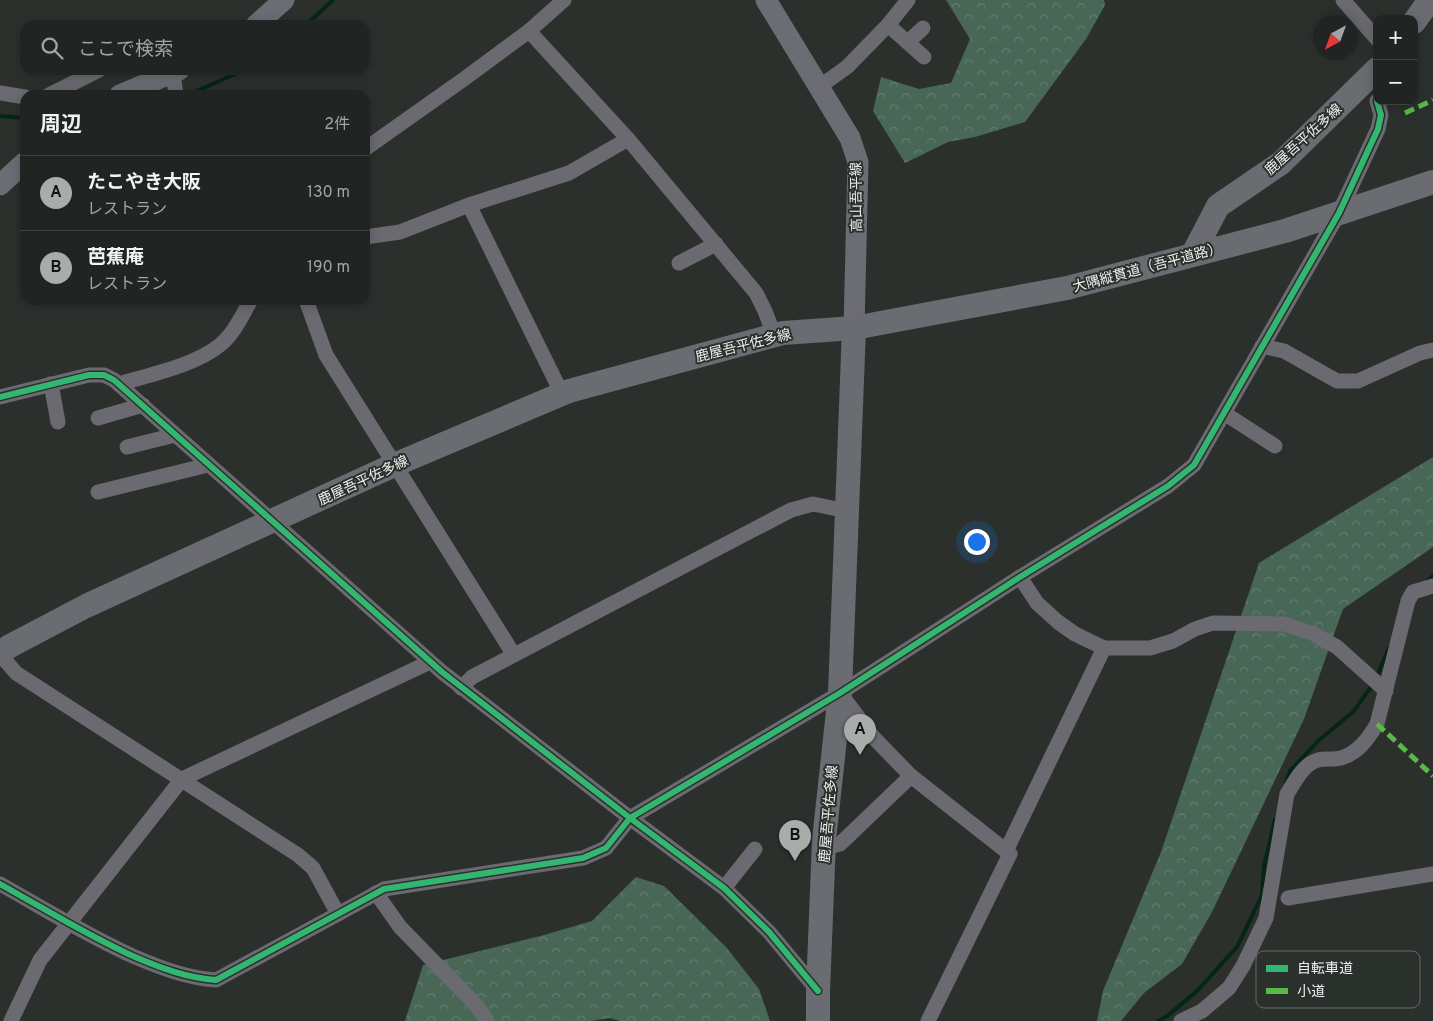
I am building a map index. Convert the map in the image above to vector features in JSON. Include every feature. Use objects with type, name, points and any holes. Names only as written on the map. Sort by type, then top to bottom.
[{"type":"main road","points":[[262,20],[284,0]]},
{"type":"main road","name":"高山吾平線","points":[[766,0],[850,138],[858,162],[854,328]]},
{"type":"main road","points":[[1418,16],[1430,0]]},
{"type":"main road","points":[[132,90],[169,75]]},
{"type":"main road","name":"鹿屋吾平佐多線","points":[[1193,254],[1218,206],[1281,163],[1373,89]]},
{"type":"main road","points":[[0,185],[20,167]]},
{"type":"main road","name":"大隅縦貫道（吾平道路）","points":[[854,328],[1067,288],[1285,231],[1433,182]]},
{"type":"main road","name":"鹿屋吾平佐多線","points":[[0,654],[10,646],[86,606],[394,465],[562,394],[782,333],[854,328],[840,693],[824,848],[818,1021]]},
{"type":"street","points":[[370,145],[529,31],[564,0]]},
{"type":"street","points":[[819,87],[847,67],[908,0]]},
{"type":"street","points":[[1343,0],[1373,35]]},
{"type":"street","points":[[888,24],[924,58]]},
{"type":"street","points":[[908,42],[923,28]]},
{"type":"street","points":[[529,31],[628,139],[756,293],[774,336]]},
{"type":"street","points":[[59,90],[89,75]]},
{"type":"street","points":[[176,75],[176,90]]},
{"type":"street","points":[[0,93],[20,96]]},
{"type":"street","points":[[0,884],[103,943],[167,971],[201,979],[216,980],[384,889],[583,858],[606,848],[630,818],[840,693],[1020,577],[1168,486],[1194,465],[1340,213],[1378,129],[1380,116],[1378,105]]},
{"type":"street","points":[[370,236],[400,232],[469,206],[570,173],[628,139]]},
{"type":"street","points":[[469,206],[562,394]]},
{"type":"street","points":[[679,263],[716,244]]},
{"type":"street","points":[[120,384],[204,356],[222,344],[237,325],[248,305]]},
{"type":"street","points":[[308,305],[326,355],[514,655]]},
{"type":"street","points":[[1262,346],[1284,351],[1337,382],[1358,381],[1420,353],[1433,350]]},
{"type":"street","points":[[0,397],[89,375],[104,375],[120,384],[208,465],[461,688],[724,888],[769,932],[818,991]]},
{"type":"street","points":[[51,384],[58,422]]},
{"type":"street","points":[[98,418],[142,405]]},
{"type":"street","points":[[1224,413],[1275,446]]},
{"type":"street","points":[[127,447],[175,435]]},
{"type":"street","points":[[98,492],[208,465]]},
{"type":"street","points":[[461,688],[472,677],[791,510],[813,504],[846,511]]},
{"type":"street","points":[[1020,577],[1037,603],[1058,622],[1075,634],[1104,648],[1150,648],[1173,641],[1195,629],[1213,623],[1284,624],[1314,634],[1337,647],[1386,691]]},
{"type":"street","points":[[1181,1021],[1202,1011],[1229,988],[1243,966],[1266,918],[1287,794],[1302,773],[1317,760],[1340,758],[1354,752],[1368,740],[1377,724],[1408,601],[1413,592],[1433,586]]},
{"type":"street","points":[[1006,851],[1104,648]]},
{"type":"street","points":[[0,654],[16,673],[279,841],[313,868],[338,914]]},
{"type":"street","points":[[11,1021],[40,960],[182,779],[430,662]]},
{"type":"street","points":[[840,693],[874,738],[911,776],[1010,854],[928,1021]]},
{"type":"street","points":[[824,848],[840,844],[911,776]]},
{"type":"street","points":[[724,888],[755,849]]},
{"type":"street","points":[[1288,898],[1433,874]]},
{"type":"street","points":[[376,893],[400,927],[477,1006],[487,1021]]},
{"type":"green space","points":[[946,0],[1104,0],[1105,5],[1086,39],[1025,122],[975,137],[948,142],[905,163],[873,111],[881,77],[919,89],[951,83],[970,39]]},
{"type":"green space","points":[[1433,457],[1433,547],[1343,609],[1304,719],[1212,912],[1182,964],[1144,993],[1121,1021],[1097,1021],[1103,991],[1161,852],[1259,563]]},
{"type":"green space","points":[[636,877],[664,886],[726,947],[759,989],[770,1021],[620,1021],[610,1018],[591,1021],[405,1021],[423,965],[592,921]]},
{"type":"waterway","points":[[311,20],[333,0]]},
{"type":"waterway","points":[[199,90],[233,75]]},
{"type":"waterway","points":[[0,116],[20,118]]},
{"type":"waterway","points":[[1427,581],[1433,576]]},
{"type":"waterway","points":[[1376,678],[1389,648]]},
{"type":"waterway","points":[[1286,782],[1290,771],[1319,740],[1353,712],[1373,684]]},
{"type":"waterway","points":[[1158,1021],[1196,992],[1237,947],[1262,895],[1264,866],[1275,820]]},
{"type":"marked path","points":[[1405,113],[1433,100]]},
{"type":"marked path","points":[[1377,724],[1433,776]]},
{"type":"cycle path","points":[[0,884],[83,931],[135,957],[174,972],[216,980],[384,889],[583,858],[606,848],[630,818],[840,693],[1020,577],[1168,486],[1194,465],[1339,213],[1378,129],[1381,115],[1378,105]]},
{"type":"cycle path","points":[[0,397],[89,375],[104,375],[114,380],[442,672],[630,818],[724,888],[769,932],[818,991]]},
{"type":"place","name":"たこやき大阪","points":[[860,755]]},
{"type":"place","name":"芭蕉庵","points":[[795,861]]}]
